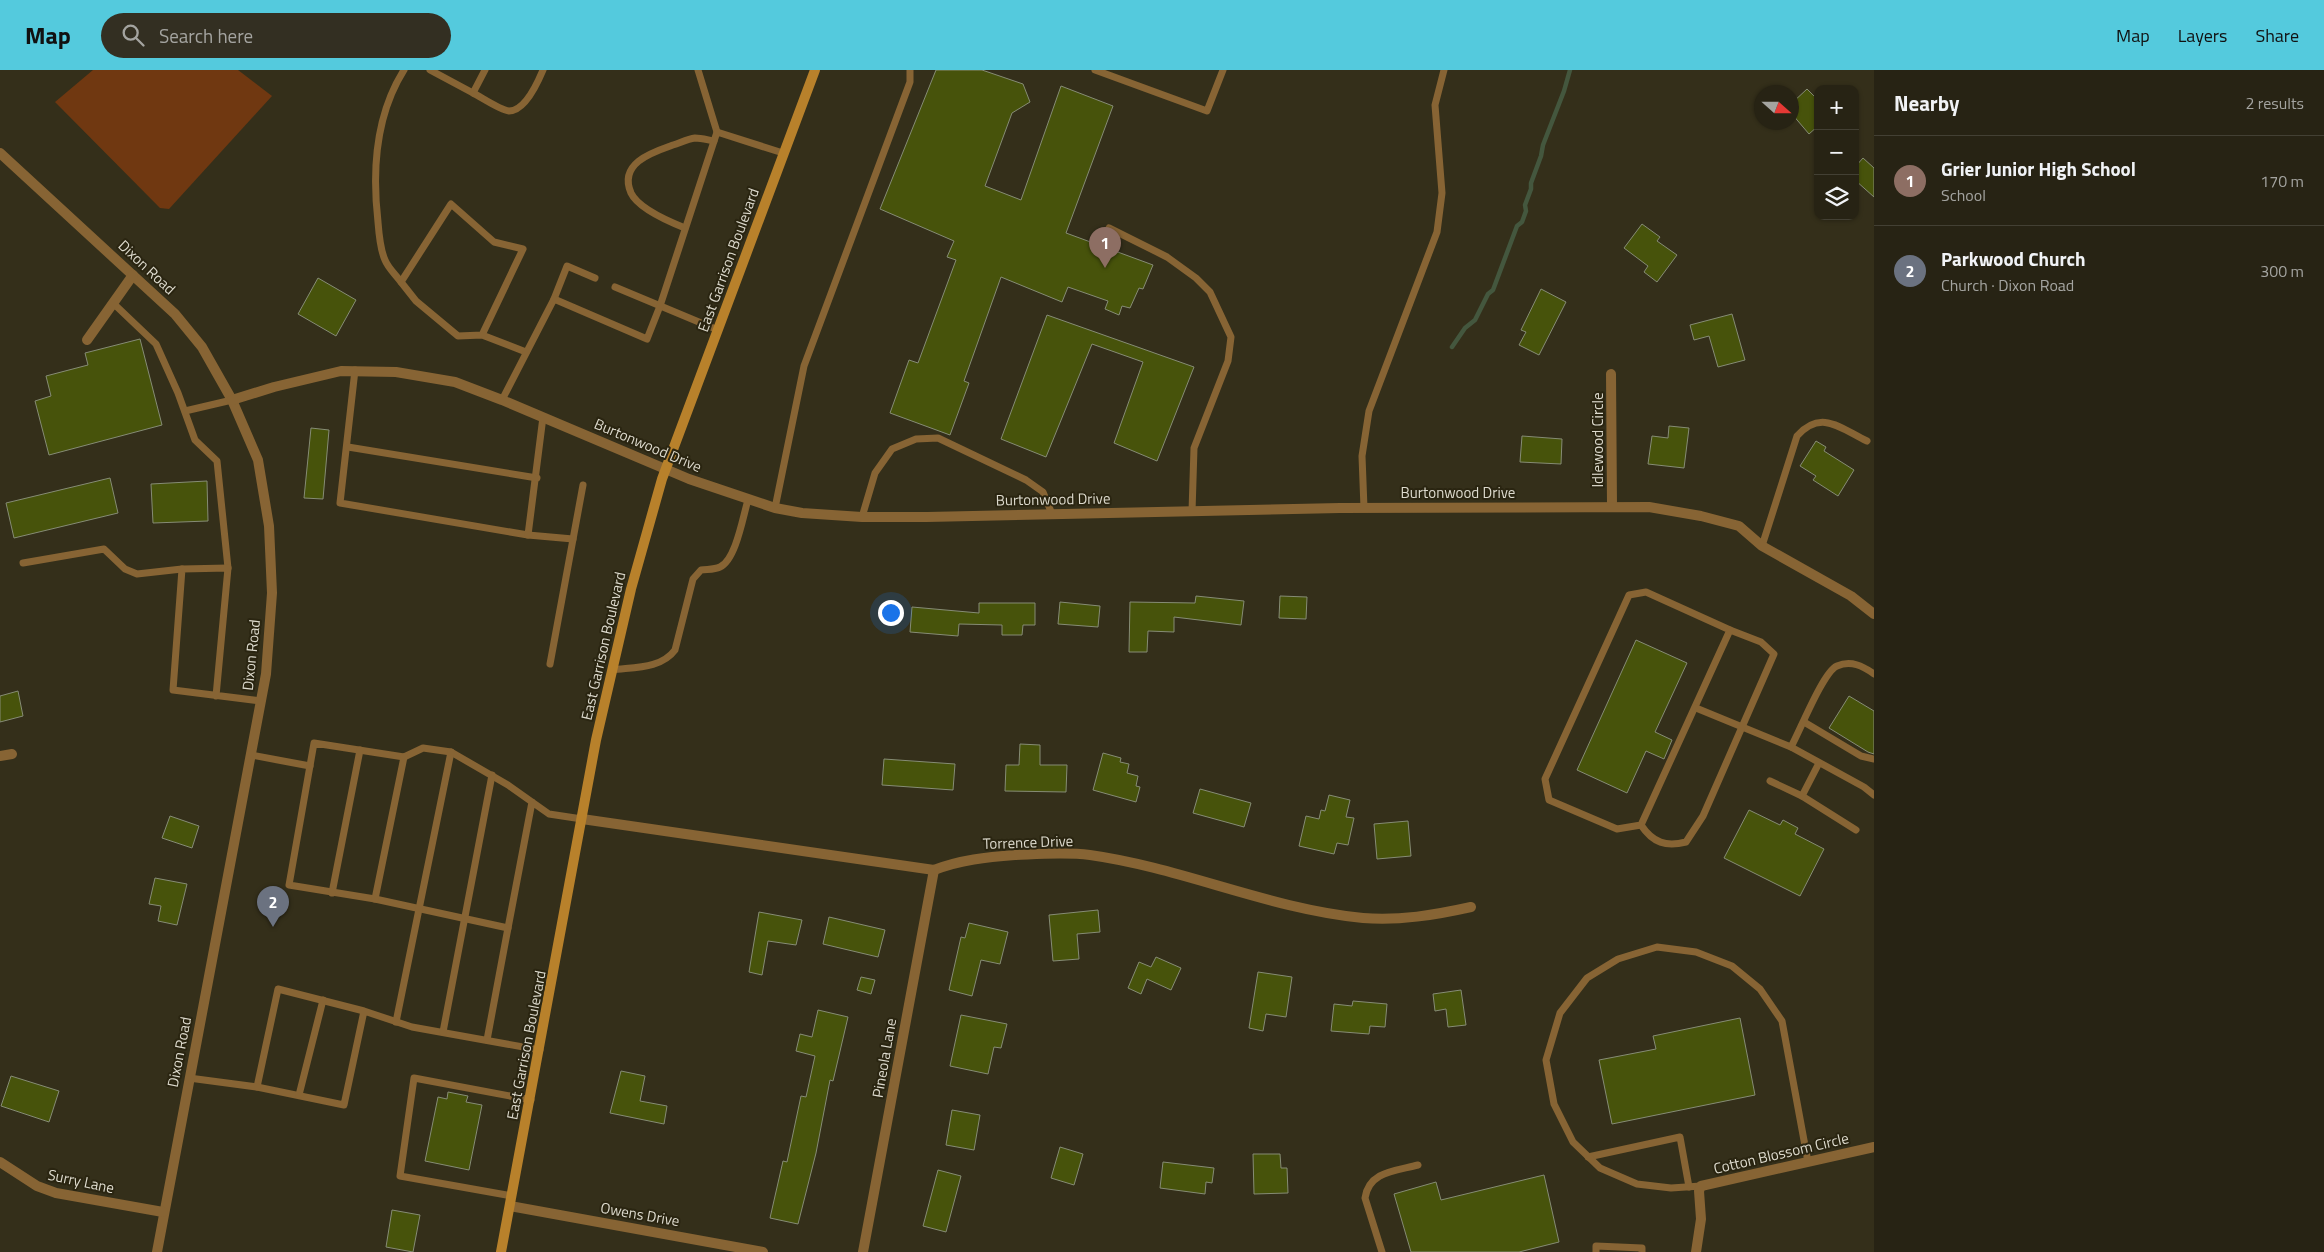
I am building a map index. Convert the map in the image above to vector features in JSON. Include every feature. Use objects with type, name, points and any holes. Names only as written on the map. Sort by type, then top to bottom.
[{"type":"main road","name":"East Garrison Boulevard","points":[[502,1252],[596,740],[631,589],[666,468],[814,70]]},
{"type":"street","name":"Dixon Road","points":[[0,153],[175,314],[202,347],[232,400],[258,460],[269,526],[272,593],[266,674],[163,1212],[157,1252]]},
{"type":"street","points":[[86,340],[134,275]]},
{"type":"street","name":"Burtonwood Drive","points":[[232,400],[274,387],[341,371],[396,372],[455,382],[689,479],[748,500],[802,513],[862,517],[1364,508],[1612,506],[1650,508],[1701,516],[1739,526],[1762,546],[1851,596],[1874,614]]},
{"type":"street","name":"Idlewood Circle","points":[[1611,374],[1612,506]]},
{"type":"street","points":[[0,756],[12,754]]},
{"type":"street","name":"Torrence Drive","points":[[582,819],[934,870],[952,863],[973,859],[1058,853],[1073,854],[1112,859],[1150,868],[1304,909],[1364,918],[1415,917],[1471,907]]},
{"type":"street","name":"Pineola Lane","points":[[863,1252],[934,870]]},
{"type":"street","name":"Cotton Blossom Circle","points":[[1696,1252],[1701,1219],[1699,1191],[1701,1186],[1874,1147]]},
{"type":"street","name":"Surry Lane","points":[[0,1162],[37,1186],[56,1193],[163,1212]]},
{"type":"street","name":"Owens Drive","points":[[511,1201],[763,1252]]},
{"type":"lane","points":[[404,70],[388,100],[376,148],[374,193],[380,241],[385,260],[416,301],[458,336],[482,334],[526,352]]},
{"type":"lane","points":[[430,70],[508,111],[514,109],[529,96],[543,70]]},
{"type":"lane","points":[[473,93],[485,70]]},
{"type":"lane","points":[[554,299],[647,339],[660,306],[717,132],[698,70]]},
{"type":"lane","points":[[776,508],[804,366],[910,82],[910,70]]},
{"type":"lane","points":[[1095,70],[1207,111],[1223,70]]},
{"type":"lane","points":[[1364,508],[1362,456],[1369,411],[1437,232],[1442,193],[1435,105],[1444,70]]},
{"type":"lane","points":[[717,132],[784,153]]},
{"type":"lane","points":[[685,228],[636,201],[628,184],[630,174],[634,165],[645,155],[693,138],[714,142]]},
{"type":"lane","points":[[401,282],[451,204],[494,242],[523,249],[482,334]]},
{"type":"lane","points":[[1109,228],[1167,257],[1196,278],[1210,292],[1231,337],[1228,361],[1194,448],[1192,512]]},
{"type":"lane","points":[[502,400],[554,299],[567,266],[595,278]]},
{"type":"lane","points":[[615,287],[718,330]]},
{"type":"lane","points":[[113,302],[156,344],[185,411],[195,440],[217,461],[228,568],[216,696]]},
{"type":"lane","points":[[355,370],[348,447],[340,503],[528,534],[573,539]]},
{"type":"lane","points":[[185,411],[232,400]]},
{"type":"lane","points":[[528,534],[537,478],[543,417]]},
{"type":"lane","points":[[1762,546],[1797,436],[1807,425],[1817,421],[1829,423],[1867,441]]},
{"type":"lane","points":[[862,517],[875,473],[892,449],[916,439],[938,438],[1026,480],[1043,492],[1052,514]]},
{"type":"lane","points":[[348,447],[537,478]]},
{"type":"lane","points":[[550,664],[583,485]]},
{"type":"lane","points":[[612,670],[661,663],[669,658],[675,650],[683,624],[693,579],[700,570],[719,568],[726,564],[732,555],[748,500]]},
{"type":"lane","points":[[23,563],[104,549],[125,569],[137,574],[182,569],[228,568]]},
{"type":"lane","points":[[182,569],[173,690],[261,701]]},
{"type":"lane","points":[[1646,592],[1761,642],[1774,654],[1703,816],[1686,842],[1671,846],[1649,836],[1641,825],[1617,829],[1549,800],[1545,779],[1629,595],[1646,592]]},
{"type":"lane","points":[[1641,825],[1730,630]]},
{"type":"lane","points":[[1791,747],[1822,682],[1836,666],[1855,663],[1874,674]]},
{"type":"lane","points":[[1696,708],[1791,747],[1874,795]]},
{"type":"lane","points":[[1804,722],[1861,756],[1874,759]]},
{"type":"lane","points":[[508,928],[375,899],[289,886],[314,743],[404,756],[423,748],[450,752],[492,775],[549,814],[582,819]]},
{"type":"lane","points":[[332,893],[360,750]]},
{"type":"lane","points":[[396,1022],[450,752]]},
{"type":"lane","points":[[251,755],[310,766]]},
{"type":"lane","points":[[375,899],[404,756]]},
{"type":"lane","points":[[1802,796],[1819,763]]},
{"type":"lane","points":[[442,1032],[492,775]]},
{"type":"lane","points":[[1770,781],[1802,796],[1856,830]]},
{"type":"lane","points":[[487,1040],[532,802]]},
{"type":"lane","points":[[1701,1186],[1671,1188],[1637,1184],[1600,1168],[1573,1142],[1554,1104],[1546,1060],[1560,1013],[1587,978],[1618,959],[1657,947],[1696,952],[1732,966],[1760,989],[1782,1021],[1808,1162]]},
{"type":"lane","points":[[257,1087],[278,989],[364,1011],[396,1022],[540,1050]]},
{"type":"lane","points":[[299,1095],[323,1000]]},
{"type":"lane","points":[[189,1078],[257,1087],[344,1104],[364,1011]]},
{"type":"lane","points":[[511,1201],[400,1176],[414,1078],[531,1100]]},
{"type":"lane","points":[[1588,1157],[1680,1137],[1689,1187]]},
{"type":"lane","points":[[1382,1252],[1365,1198],[1366,1190],[1370,1182],[1378,1176],[1418,1165]]},
{"type":"lane","points":[[1596,1252],[1596,1246],[1642,1248],[1642,1252]]},
{"type":"shaded area","points":[[93,70],[238,70],[272,96],[169,209],[160,208],[55,102]]},
{"type":"building","points":[[936,70],[982,70],[1023,84],[1030,102],[1012,113],[985,186],[1021,200],[1061,86],[1113,106],[1066,233],[1153,265],[1143,289],[1139,288],[1130,308],[1122,306],[1119,315],[1105,309],[1108,301],[1068,287],[1062,302],[1001,277],[964,381],[969,383],[950,435],[890,413],[909,360],[918,363],[956,260],[947,257],[954,241],[880,209]]},
{"type":"building","points":[[1807,89],[1814,96],[1814,130],[1809,134],[1799,122],[1799,96]]},
{"type":"building","points":[[1863,158],[1874,168],[1874,197],[1859,184],[1859,162]]},
{"type":"building","points":[[1642,224],[1660,237],[1657,241],[1677,255],[1657,282],[1644,272],[1648,266],[1624,248]]},
{"type":"building","points":[[318,278],[356,300],[336,336],[298,314]]},
{"type":"building","points":[[1541,289],[1566,302],[1539,355],[1519,345],[1526,332],[1521,330]]},
{"type":"building","points":[[1732,314],[1745,360],[1718,367],[1709,336],[1694,340],[1690,325]]},
{"type":"building","points":[[1047,315],[1194,367],[1157,461],[1114,443],[1143,362],[1092,344],[1046,457],[1001,439]]},
{"type":"building","points":[[140,339],[162,425],[49,455],[35,401],[51,396],[46,376],[88,365],[85,353]]},
{"type":"building","points":[[1669,426],[1689,428],[1684,468],[1648,464],[1652,436],[1668,438]]},
{"type":"building","points":[[311,428],[329,430],[323,499],[304,498]]},
{"type":"building","points":[[1522,436],[1562,439],[1561,464],[1520,462]]},
{"type":"building","points":[[1816,441],[1826,447],[1824,451],[1854,470],[1838,496],[1813,480],[1816,476],[1800,466]]},
{"type":"building","points":[[110,478],[118,513],[14,538],[6,503]]},
{"type":"building","points":[[207,481],[208,521],[153,523],[151,484]]},
{"type":"building","points":[[1196,596],[1244,601],[1241,625],[1174,617],[1174,632],[1148,631],[1147,652],[1129,652],[1130,602],[1195,603]]},
{"type":"building","points":[[1280,596],[1307,597],[1306,619],[1279,618]]},
{"type":"building","points":[[1060,602],[1100,606],[1098,627],[1058,624]]},
{"type":"building","points":[[979,603],[1035,603],[1035,625],[1023,625],[1022,635],[1002,635],[1002,625],[959,624],[958,636],[910,632],[912,607],[979,613]]},
{"type":"building","points":[[1636,640],[1687,663],[1655,732],[1672,740],[1664,759],[1646,751],[1627,793],[1577,770]]},
{"type":"building","points":[[18,691],[23,716],[0,722],[0,696]]},
{"type":"building","points":[[1849,696],[1874,711],[1874,754],[1829,728]]},
{"type":"building","points":[[1020,744],[1040,745],[1040,765],[1067,765],[1066,792],[1005,791],[1006,765],[1019,765]]},
{"type":"building","points":[[1103,753],[1121,758],[1120,762],[1129,764],[1127,773],[1138,776],[1136,786],[1140,787],[1136,802],[1093,790]]},
{"type":"building","points":[[884,759],[955,764],[953,790],[882,785]]},
{"type":"building","points":[[1200,789],[1251,803],[1244,827],[1193,813]]},
{"type":"building","points":[[1329,795],[1350,800],[1346,817],[1354,818],[1348,845],[1337,843],[1334,854],[1299,846],[1306,816],[1319,819],[1321,810],[1325,811]]},
{"type":"building","points":[[1749,810],[1780,825],[1783,820],[1798,828],[1795,834],[1824,849],[1800,896],[1724,858]]},
{"type":"building","points":[[170,816],[199,826],[192,848],[162,838]]},
{"type":"building","points":[[1408,821],[1411,856],[1377,859],[1374,824]]},
{"type":"building","points":[[155,878],[187,884],[177,925],[158,921],[161,906],[149,904]]},
{"type":"building","points":[[1098,910],[1100,932],[1077,934],[1079,959],[1053,961],[1049,915]]},
{"type":"building","points":[[759,912],[802,920],[796,945],[768,941],[762,975],[749,972]]},
{"type":"building","points":[[829,917],[885,930],[878,957],[823,944]]},
{"type":"building","points":[[969,923],[1008,932],[1000,964],[981,960],[972,996],[949,990],[961,937],[965,938]]},
{"type":"building","points":[[1156,957],[1181,968],[1171,990],[1147,979],[1141,994],[1128,988],[1139,962],[1151,967]]},
{"type":"building","points":[[1258,972],[1292,977],[1286,1017],[1266,1014],[1263,1031],[1249,1028]]},
{"type":"building","points":[[861,977],[875,980],[871,994],[857,990]]},
{"type":"building","points":[[1461,990],[1466,1025],[1448,1027],[1446,1009],[1435,1011],[1433,994]]},
{"type":"building","points":[[1353,1001],[1387,1004],[1385,1027],[1370,1026],[1369,1034],[1331,1031],[1334,1004],[1352,1006]]},
{"type":"building","points":[[818,1010],[848,1017],[833,1081],[830,1080],[816,1153],[798,1224],[770,1218],[783,1161],[787,1162],[801,1096],[806,1097],[815,1056],[796,1051],[800,1034],[812,1037]]},
{"type":"building","points":[[961,1015],[1007,1024],[1001,1048],[994,1047],[988,1074],[950,1066]]},
{"type":"building","points":[[1740,1018],[1755,1095],[1612,1124],[1599,1060],[1656,1049],[1653,1036]]},
{"type":"building","points":[[621,1071],[645,1076],[640,1101],[667,1106],[664,1124],[610,1113]]},
{"type":"building","points":[[11,1076],[59,1091],[49,1122],[1,1106]]},
{"type":"building","points":[[448,1092],[468,1096],[466,1102],[482,1105],[469,1170],[425,1161],[438,1097],[447,1099]]},
{"type":"building","points":[[952,1110],[980,1115],[974,1150],[946,1145]]},
{"type":"building","points":[[1060,1147],[1083,1154],[1074,1185],[1051,1178]]},
{"type":"building","points":[[1253,1154],[1280,1154],[1281,1168],[1287,1168],[1288,1193],[1254,1194]]},
{"type":"building","points":[[1163,1162],[1214,1168],[1212,1183],[1206,1182],[1205,1194],[1160,1188]]},
{"type":"building","points":[[938,1170],[961,1176],[946,1232],[923,1226]]},
{"type":"building","points":[[1544,1175],[1559,1242],[1519,1252],[1411,1252],[1394,1194],[1436,1182],[1441,1200]]},
{"type":"building","points":[[392,1210],[420,1215],[413,1252],[386,1247]]},
{"type":"waterway","points":[[1452,347],[1465,328],[1475,320],[1488,294],[1493,290],[1517,226],[1522,222],[1531,183],[1570,70]]},
{"type":"place","name":"Grier Junior High School","points":[[1105,268]]},
{"type":"place","name":"Parkwood Church","points":[[273,927]]}]
